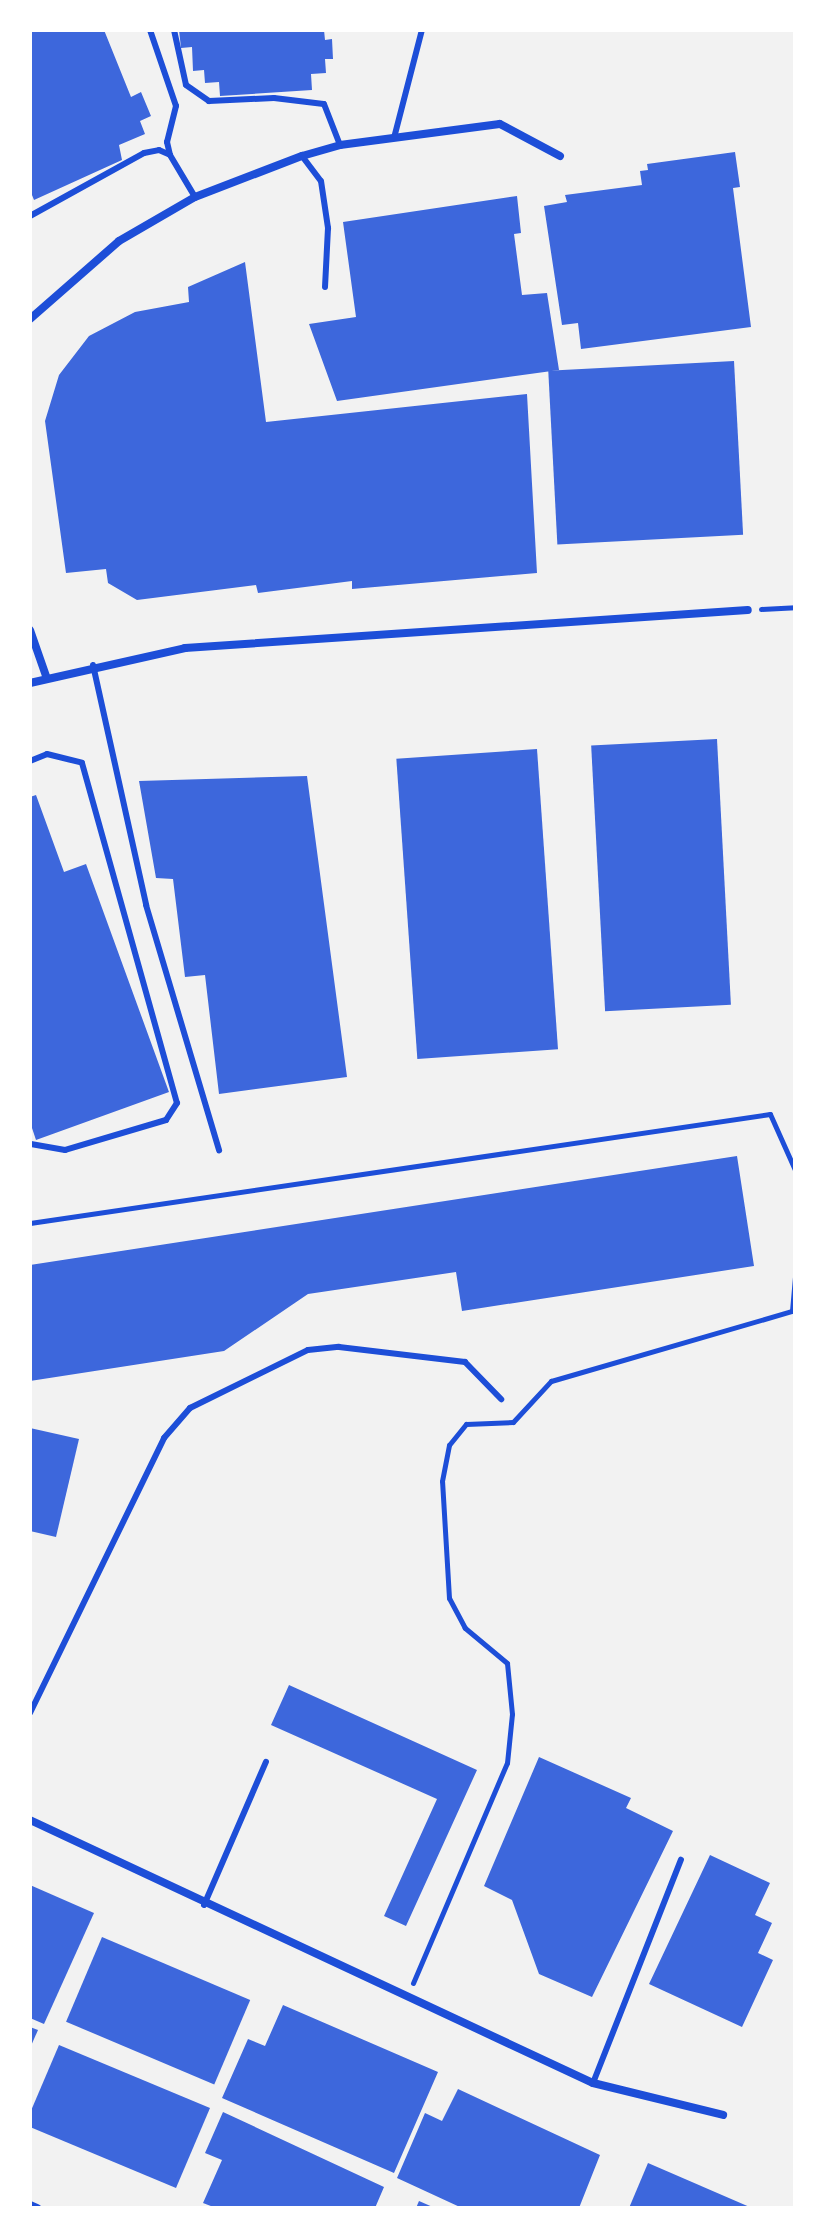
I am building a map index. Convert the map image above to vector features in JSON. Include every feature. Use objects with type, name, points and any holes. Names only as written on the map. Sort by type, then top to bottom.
[{"type":"street","points":[[30,319],[119,241],[195,197],[302,156],[340,145],[500,124],[560,156]]},
{"type":"street","points":[[30,683],[93,665],[185,648],[748,610]]},
{"type":"street","points":[[30,630],[46,676]]},
{"type":"street","points":[[30,1820],[204,1905],[593,2083],[723,2115]]},
{"type":"street","points":[[30,2205],[37,2208]]},
{"type":"lane","points":[[150,30],[176,106],[167,142],[170,155],[195,197]]},
{"type":"lane","points":[[174,30],[186,85],[209,101],[274,98],[324,104],[340,145]]},
{"type":"lane","points":[[394,138],[422,30]]},
{"type":"lane","points":[[30,216],[144,153],[159,150],[170,155]]},
{"type":"lane","points":[[302,156],[321,181],[328,228],[325,287]]},
{"type":"lane","points":[[93,665],[146,905],[219,1150]]},
{"type":"lane","points":[[30,761],[47,754],[82,763],[177,1103],[166,1120],[65,1150],[30,1144]]},
{"type":"lane","points":[[30,1713],[164,1438],[190,1408],[308,1350],[339,1347],[465,1362],[501,1399]]},
{"type":"lane","points":[[204,1905],[266,1762]]},
{"type":"lane","points":[[593,2083],[681,1860]]},
{"type":"path","points":[[748,610],[795,607]]},
{"type":"path","points":[[30,1223],[770,1114],[795,1170]]},
{"type":"path","points":[[407,1998],[507,1763],[512,1714],[507,1663],[465,1628],[449,1598],[442,1481],[449,1445],[466,1424],[513,1422],[551,1381],[792,1311],[795,1276]]},
{"type":"building","points":[[30,30],[104,30],[131,97],[141,92],[151,116],[140,121],[145,134],[119,145],[122,160],[34,200],[30,190]]},
{"type":"building","points":[[179,30],[324,30],[325,40],[332,39],[333,59],[325,59],[326,73],[311,74],[312,90],[220,96],[219,82],[205,83],[204,70],[193,71],[192,47],[181,48]]},
{"type":"building","points":[[735,152],[740,187],[733,188],[751,327],[581,349],[578,323],[562,325],[544,206],[567,202],[565,195],[642,185],[640,171],[648,170],[647,164]]},
{"type":"building","points":[[517,196],[521,233],[514,234],[522,295],[547,293],[559,370],[337,401],[309,324],[356,317],[343,222]]},
{"type":"building","points":[[245,262],[266,422],[527,394],[537,573],[352,589],[352,581],[258,593],[256,585],[137,600],[108,583],[106,569],[66,573],[45,421],[59,375],[89,336],[135,312],[189,302],[188,287]]},
{"type":"building","points":[[734,361],[743,535],[557,544],[548,371]]},
{"type":"building","points":[[717,739],[731,1005],[605,1011],[591,746]]},
{"type":"building","points":[[537,749],[558,1049],[417,1059],[396,759]]},
{"type":"building","points":[[307,776],[347,1077],[219,1094],[205,975],[185,977],[173,879],[156,878],[139,781]]},
{"type":"building","points":[[36,795],[64,872],[86,864],[169,1092],[36,1140],[30,1122],[30,797]]},
{"type":"building","points":[[737,1156],[754,1266],[462,1311],[456,1272],[308,1294],[224,1351],[30,1381],[30,1265]]},
{"type":"building","points":[[30,1428],[79,1439],[56,1537],[30,1531]]},
{"type":"building","points":[[289,1685],[477,1770],[406,1926],[384,1916],[437,1799],[271,1725]]},
{"type":"building","points":[[539,1757],[631,1798],[626,1808],[673,1831],[592,1997],[539,1974],[512,1900],[484,1886]]},
{"type":"building","points":[[710,1855],[770,1883],[755,1915],[772,1923],[758,1953],[773,1960],[742,2027],[649,1984]]},
{"type":"building","points":[[30,1885],[94,1913],[44,2024],[30,2018]]},
{"type":"building","points":[[102,1937],[250,2000],[214,2085],[66,2022]]},
{"type":"building","points":[[283,2005],[438,2072],[394,2173],[222,2098],[248,2039],[265,2046]]},
{"type":"building","points":[[30,2027],[38,2030],[30,2048]]},
{"type":"building","points":[[59,2045],[210,2108],[176,2188],[30,2127],[30,2113]]},
{"type":"building","points":[[458,2089],[600,2155],[579,2208],[462,2208],[397,2178],[425,2113],[442,2121]]},
{"type":"building","points":[[223,2112],[384,2187],[375,2208],[216,2208],[203,2203],[222,2160],[205,2153]]},
{"type":"building","points":[[648,2163],[752,2208],[629,2208]]},
{"type":"building","points":[[419,2201],[435,2208],[416,2208]]}]
